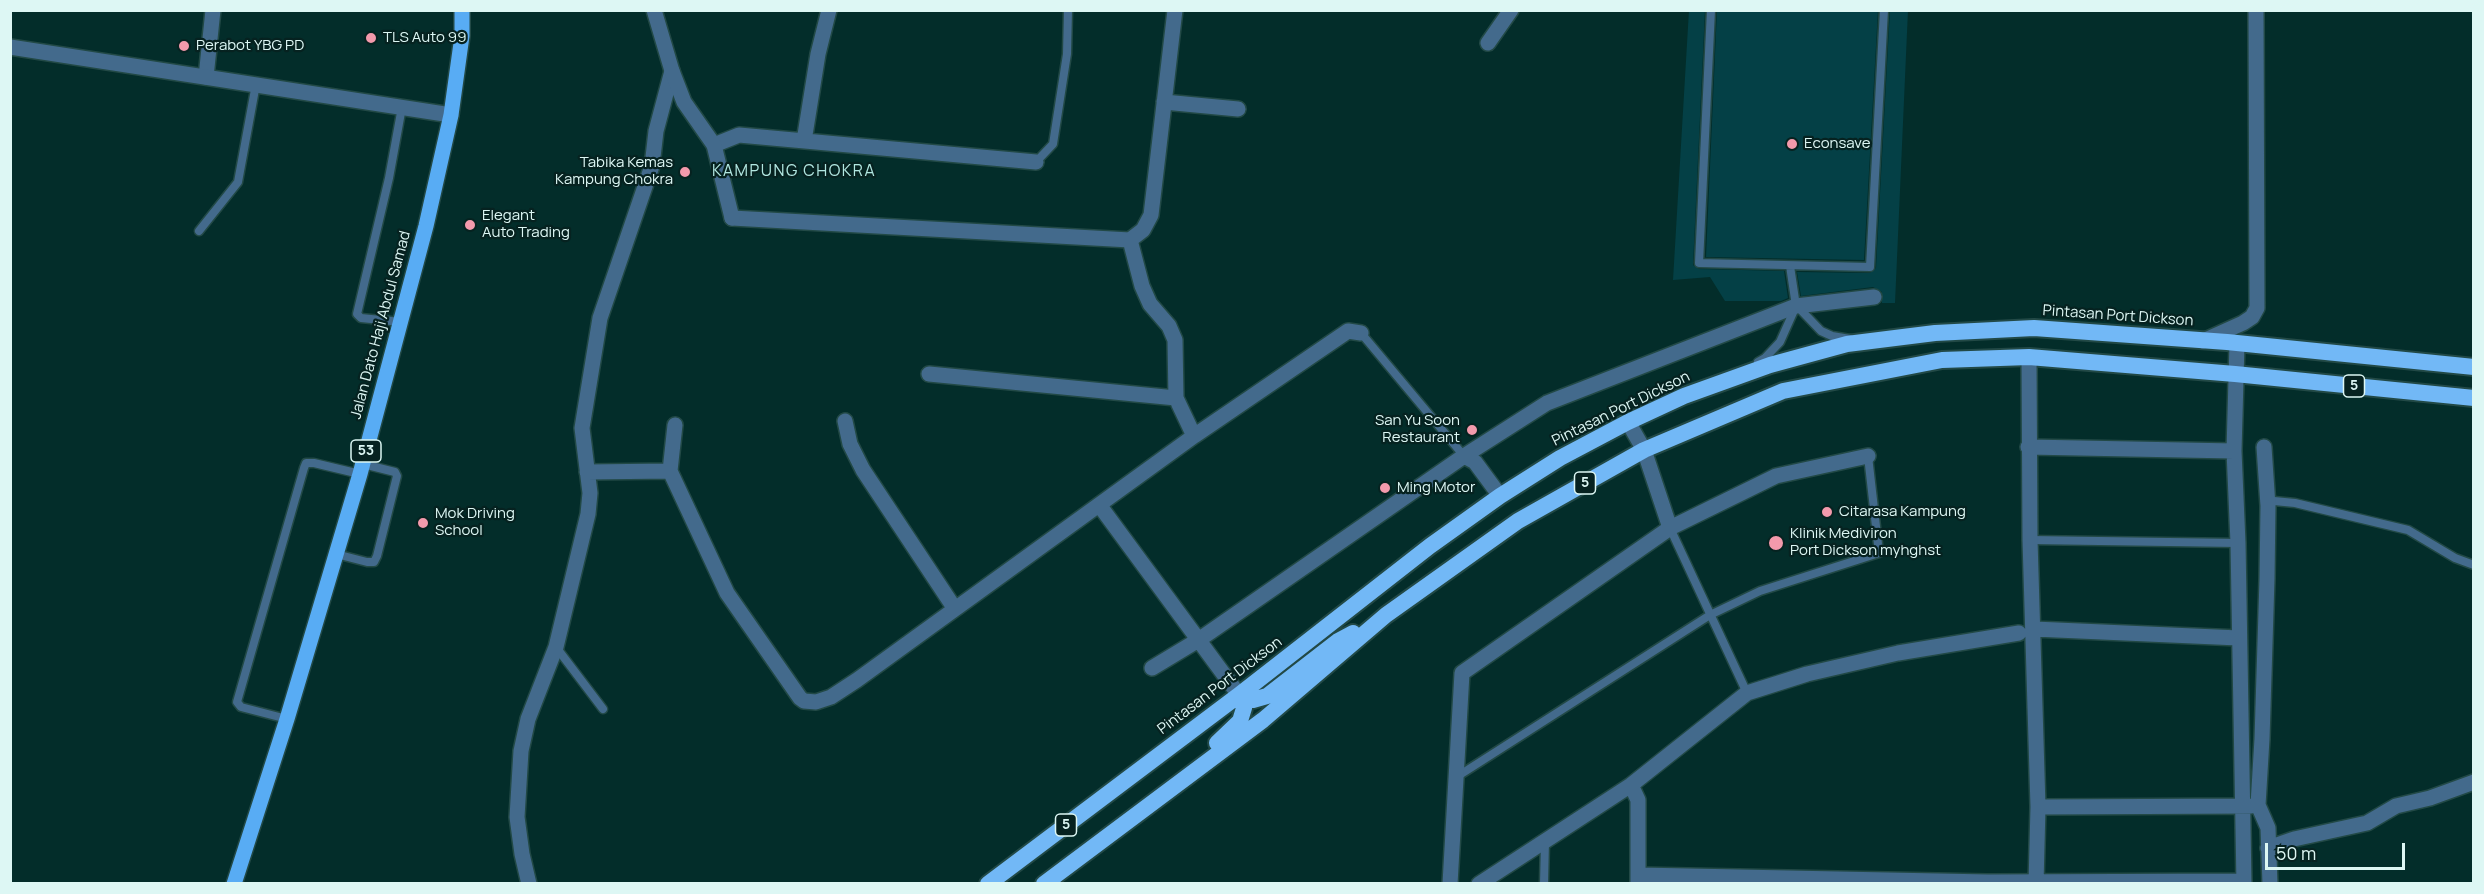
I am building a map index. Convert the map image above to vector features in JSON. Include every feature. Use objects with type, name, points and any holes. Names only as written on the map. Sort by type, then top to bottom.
[{"type":"highway","name":"Pintasan Port Dickson","points":[[988,884],[1239,695],[1430,546],[1500,496],[1560,458],[1628,422],[1684,396],[1781,362],[1847,344],[1935,333],[2034,328],[2237,343],[2474,367]]},
{"type":"highway","name":"5","points":[[1044,884],[1263,720],[1386,615],[1518,521],[1644,450],[1783,391],[1942,360],[2029,357],[2235,374],[2474,398]]},
{"type":"highway","points":[[1239,695],[1253,700],[1267,696],[1338,641],[1386,615]]},
{"type":"highway","points":[[1166,791],[1240,721],[1244,708],[1239,695]]},
{"type":"main road","name":"Jalan Dato Haji Abdul Samad","points":[[234,884],[362,469],[401,322],[451,115],[462,36],[462,10]]},
{"type":"street","points":[[206,77],[213,10]]},
{"type":"street","points":[[654,10],[684,102],[714,146],[732,218],[1130,240],[1143,230],[1151,215],[1175,10]]},
{"type":"street","points":[[804,141],[829,10]]},
{"type":"street","points":[[1488,44],[1511,10]]},
{"type":"street","points":[[2203,340],[2243,323],[2252,317],[2257,308],[2256,10]]},
{"type":"street","points":[[10,47],[451,115]]},
{"type":"street","points":[[529,884],[517,817],[521,751],[528,719],[556,647],[588,514],[590,493],[582,428],[600,318],[652,166],[656,131],[672,71]]},
{"type":"street","points":[[1164,102],[1238,109]]},
{"type":"street","points":[[714,146],[739,135],[1036,162]]},
{"type":"street","points":[[1130,240],[1142,286],[1150,304],[1169,326],[1175,340],[1176,398],[1194,436]]},
{"type":"street","points":[[1152,668],[1200,639],[1464,456],[1547,404],[1796,306],[1874,297]]},
{"type":"street","points":[[675,425],[670,471],[727,593],[800,698],[804,701],[816,702],[831,697],[1100,506],[1194,436],[1348,331],[1361,333]]},
{"type":"street","points":[[2237,343],[2234,452],[2239,638],[2250,806],[2268,828],[2270,884]]},
{"type":"street","points":[[2029,357],[2030,540],[2027,631],[2038,807],[2036,882]]},
{"type":"street","points":[[929,374],[1176,398]]},
{"type":"street","points":[[845,421],[850,444],[863,470],[955,609]]},
{"type":"street","points":[[1628,422],[1644,450],[1670,528]]},
{"type":"street","points":[[2028,447],[2234,452]]},
{"type":"street","points":[[1631,785],[1638,800],[1639,880],[1988,883],[2244,882],[2250,806],[2262,739],[2268,506],[2264,447]]},
{"type":"street","points":[[1464,456],[1475,462],[1500,496]]},
{"type":"street","points":[[1450,884],[1458,777],[1462,673],[1670,528],[1776,476],[1869,456]]},
{"type":"street","points":[[586,472],[670,471]]},
{"type":"street","points":[[1100,506],[1239,695]]},
{"type":"street","points":[[1479,884],[1631,785],[1747,693],[1807,674],[1898,653],[2027,631],[2239,638]]},
{"type":"street","points":[[2268,848],[2294,838],[2367,823],[2396,806],[2430,798],[2474,782]]},
{"type":"street","points":[[2038,807],[2250,806]]},
{"type":"lane","points":[[1036,162],[1053,144],[1067,54],[1068,10]]},
{"type":"lane","points":[[1711,10],[1699,263],[1870,267],[1884,10]]},
{"type":"lane","points":[[200,231],[238,182],[256,84]]},
{"type":"lane","points":[[401,322],[361,318],[357,314],[389,178],[402,107]]},
{"type":"lane","points":[[1724,382],[1765,358],[1780,342],[1796,306],[1790,266]]},
{"type":"lane","points":[[1796,306],[1821,331],[1832,336],[1867,342]]},
{"type":"lane","points":[[1361,333],[1464,456]]},
{"type":"lane","points":[[1458,777],[1710,615],[1760,591],[1879,554],[1869,456]]},
{"type":"lane","points":[[287,718],[241,707],[237,702],[306,463],[395,471],[397,477],[374,562],[336,554]]},
{"type":"lane","points":[[2268,506],[2274,501],[2295,503],[2408,530],[2455,558],[2474,565]]},
{"type":"lane","points":[[1670,528],[1747,693]]},
{"type":"lane","points":[[2030,540],[2238,543]]},
{"type":"lane","points":[[556,647],[603,709]]},
{"type":"lane","points":[[1544,884],[1545,841]]},
{"type":"building","points":[[1689,10],[1705,10],[1693,265],[1699,269],[1784,271],[1788,298],[1781,301],[1725,301],[1710,277],[1673,280]]},
{"type":"building","name":"Econsave","points":[[1717,10],[1878,10],[1864,260],[1706,257]]},
{"type":"building","points":[[1890,10],[1908,10],[1895,303],[1882,303],[1882,292],[1873,287],[1801,296],[1797,272],[1870,273],[1876,268]]},
{"type":"place","name":"TLS Auto 99","points":[[371,38]]},
{"type":"place","name":"Perabot YBG PD","points":[[184,46]]},
{"type":"place","name":"Econsave","points":[[1792,144]]},
{"type":"place","name":"Tabika Kemas Kampung Chokra","points":[[685,172]]},
{"type":"place","name":"Elegant Auto Trading","points":[[470,225]]},
{"type":"place","name":"San Yu Soon Restaurant","points":[[1472,430]]},
{"type":"place","name":"Ming Motor","points":[[1385,488]]},
{"type":"place","name":"Citarasa Kampung","points":[[1827,512]]},
{"type":"place","name":"Mok Driving School","points":[[423,523]]},
{"type":"place","name":"Klinik Mediviron Port Dickson myhghst","points":[[1776,543]]},
{"type":"district","name":"KAMPUNG CHOKRA","points":[[794,172]]}]
